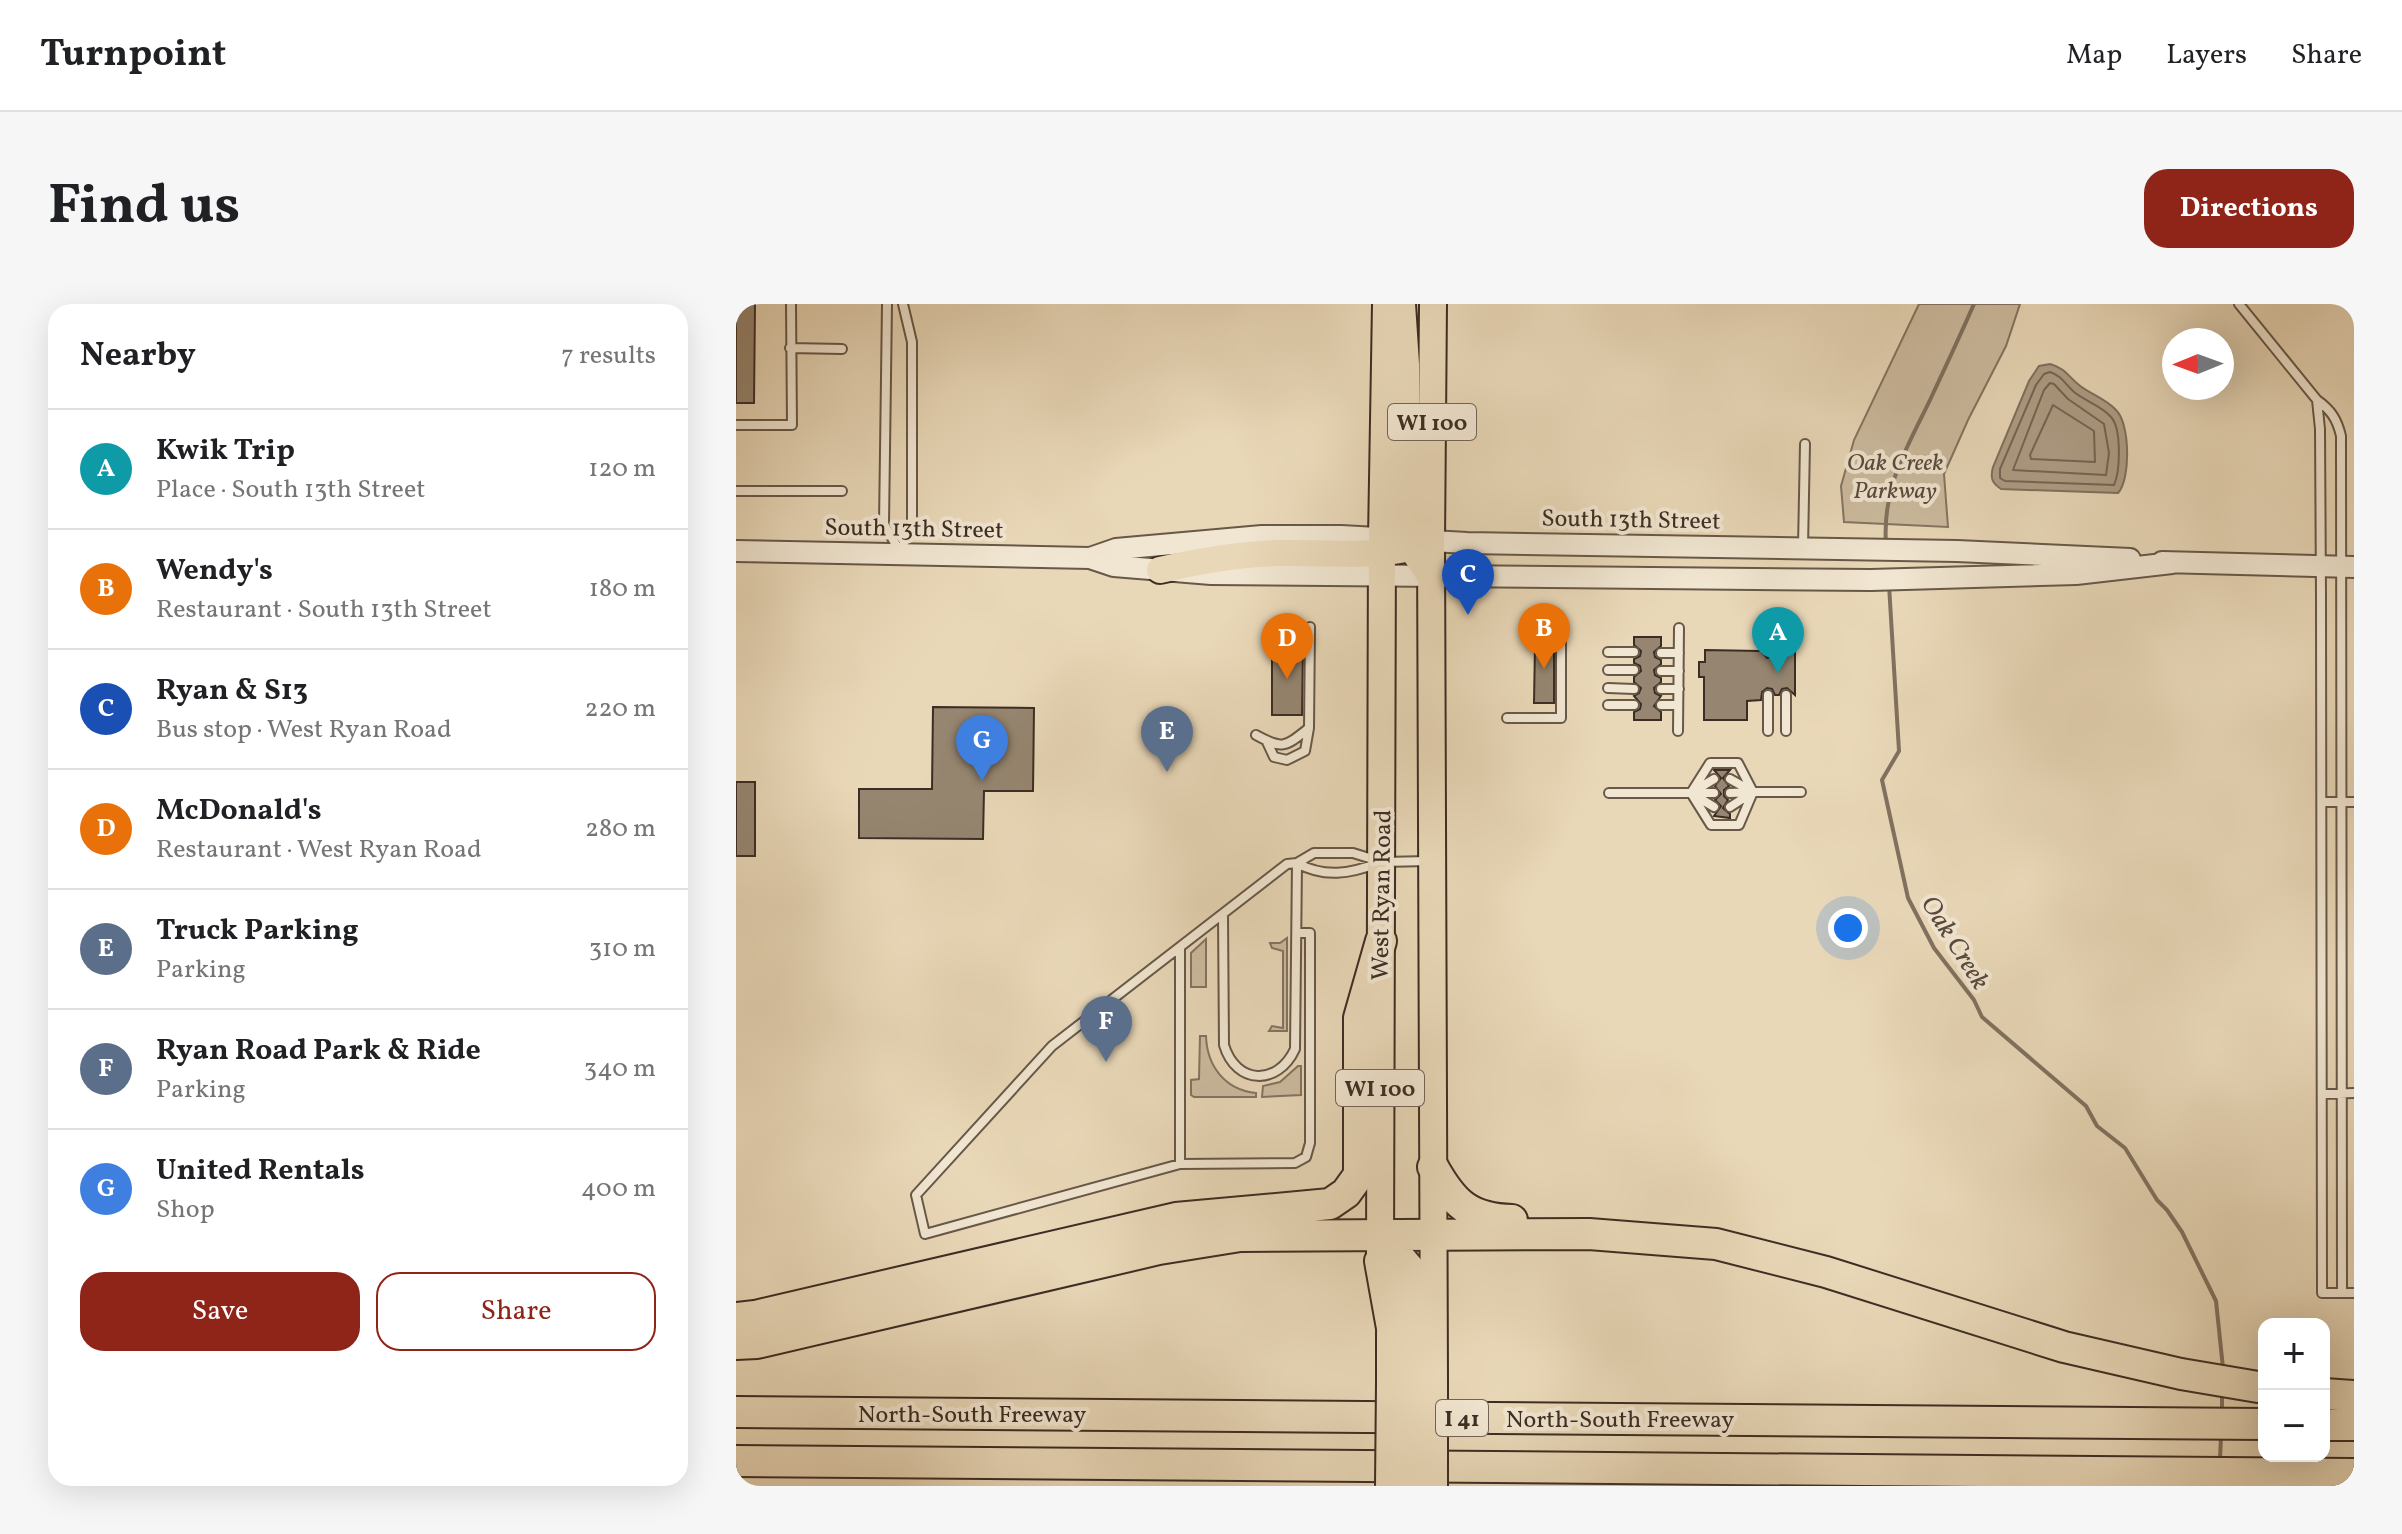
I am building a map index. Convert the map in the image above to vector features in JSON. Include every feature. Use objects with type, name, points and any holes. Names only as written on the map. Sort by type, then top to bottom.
[{"type":"highway","points":[[736,1318],[1176,1218],[1330,1204],[1346,1193],[1359,1175],[1359,1018],[1381,941]]},
{"type":"highway","points":[[1433,1167],[1453,1197],[1479,1216],[1644,1226],[1687,1240]]},
{"type":"highway","points":[[736,1344],[757,1343],[1159,1249],[1240,1236],[1380,1248],[1434,1234],[1589,1234],[1716,1244],[1826,1272],[2064,1347],[2181,1374],[2258,1387]]},
{"type":"highway","points":[[1380,1248],[1392,1328],[1405,1383],[1413,1486]]},
{"type":"highway","points":[[1391,1486],[1405,1383]]},
{"type":"highway","points":[[2330,1394],[2354,1396]]},
{"type":"highway","name":"North-South Freeway","points":[[736,1412],[2257,1424]]},
{"type":"highway","points":[[2330,1425],[2354,1425]]},
{"type":"highway","name":"North-South Freeway","points":[[736,1461],[2354,1474]]},
{"type":"main road","name":"West Ryan Road","points":[[1380,1486],[1405,1383],[1434,1234],[1431,577],[1399,549],[1386,304]]},
{"type":"main road","points":[[1160,570],[1210,559],[1274,553],[1399,549],[1406,364],[1402,304]]},
{"type":"main road","name":"West Ryan Road","points":[[1380,1248],[1382,862],[1399,549],[1433,304]]},
{"type":"main road","name":"West Ryan Road","points":[[1405,1383],[1434,1486]]},
{"type":"street","name":"South 13th Street","points":[[1090,558],[1116,549],[1249,537],[1399,549],[1900,549],[2049,553],[2172,563],[2339,567]]},
{"type":"street","name":"South 13th Street","points":[[1399,549],[1431,577],[1905,580],[2076,574],[2172,563]]},
{"type":"street","name":"South 13th Street","points":[[736,551],[1090,558],[1114,566],[1160,570]]},
{"type":"lane","points":[[736,425],[792,425],[791,304]]},
{"type":"lane","points":[[887,304],[884,524],[900,553]]},
{"type":"lane","points":[[900,553],[912,524],[912,342],[903,304]]},
{"type":"lane","points":[[2239,304],[2317,400],[2337,419],[2341,436],[2342,1293]]},
{"type":"lane","points":[[790,348],[842,349]]},
{"type":"lane","points":[[2317,400],[2339,567],[2322,802],[2322,1293],[2354,1293]]},
{"type":"lane","points":[[1803,548],[1805,444]]},
{"type":"lane","points":[[736,491],[842,491]]},
{"type":"lane","points":[[1267,741],[1274,757],[1287,760],[1305,751],[1309,728],[1310,627]]},
{"type":"lane","points":[[1678,731],[1679,628]]},
{"type":"lane","points":[[1768,628],[1768,651]]},
{"type":"lane","points":[[1786,628],[1786,651]]},
{"type":"lane","points":[[1507,718],[1561,718],[1561,629]]},
{"type":"lane","points":[[1608,652],[1634,652]]},
{"type":"lane","points":[[1661,653],[1679,653]]},
{"type":"lane","points":[[1608,670],[1634,670]]},
{"type":"lane","points":[[1661,671],[1679,671]]},
{"type":"lane","points":[[1608,688],[1634,689]]},
{"type":"lane","points":[[1661,689],[1679,689]]},
{"type":"lane","points":[[1768,695],[1768,731]]},
{"type":"lane","points":[[1786,695],[1786,731]]},
{"type":"lane","points":[[1608,705],[1634,705]]},
{"type":"lane","points":[[1661,705],[1678,705]]},
{"type":"lane","points":[[1256,735],[1274,745],[1290,743],[1309,728]]},
{"type":"lane","points":[[1691,793],[1710,763],[1738,763],[1753,792]]},
{"type":"lane","points":[[1691,793],[1714,779]]},
{"type":"lane","points":[[1730,779],[1753,792]]},
{"type":"lane","points":[[1691,793],[1711,825],[1739,825],[1753,792]]},
{"type":"lane","points":[[1730,807],[1753,792]]},
{"type":"lane","points":[[1730,793],[1801,792]]},
{"type":"lane","points":[[1609,793],[1714,793]]},
{"type":"lane","points":[[1691,793],[1714,807]]},
{"type":"lane","points":[[2322,802],[2354,802]]},
{"type":"lane","points":[[1297,933],[1310,933],[1310,1143],[1306,1157],[1295,1163],[1180,1164],[925,1234],[916,1195],[1052,1046],[1287,864],[1297,863],[1314,853],[1353,853],[1382,862],[1432,861]]},
{"type":"lane","points":[[1297,863],[1313,872],[1354,873],[1382,862]]},
{"type":"lane","points":[[1223,915],[1224,1045],[1227,1056],[1235,1066],[1251,1075],[1269,1075],[1289,1062],[1295,1049],[1297,863]]},
{"type":"lane","points":[[1180,948],[1180,1164]]},
{"type":"lane","points":[[2323,1094],[2354,1093]]},
{"type":"green space","name":"Oak Creek Parkway","points":[[1919,304],[2020,304],[2006,346],[1944,474],[1948,527],[1844,522],[1841,486],[1854,440]]},
{"type":"green space","points":[[1287,938],[1287,1031],[1269,1031],[1272,1026],[1283,1028],[1283,951],[1272,948],[1270,943],[1280,943]]},
{"type":"green space","points":[[1206,939],[1206,987],[1191,987],[1191,953]]},
{"type":"green space","points":[[1200,1036],[1206,1036],[1210,1057],[1220,1075],[1235,1087],[1256,1093],[1256,1097],[1191,1095],[1191,1080],[1199,1079]]},
{"type":"green space","points":[[1301,1066],[1301,1095],[1262,1097],[1263,1086],[1280,1082]]},
{"type":"water","points":[[2050,364],[2108,403],[2121,417],[2127,464],[2118,493],[2001,489],[1994,482],[1993,467],[2029,381],[2039,366]]},
{"type":"building","points":[[736,304],[755,304],[754,403],[736,403]]},
{"type":"building","points":[[1634,637],[1661,637],[1661,646],[1654,652],[1661,664],[1654,670],[1661,682],[1654,688],[1655,693],[1661,696],[1654,706],[1661,712],[1661,720],[1634,720],[1634,712],[1640,709],[1641,704],[1634,696],[1641,688],[1634,682],[1634,677],[1641,671],[1634,659],[1640,656],[1641,651],[1634,645]]},
{"type":"building","points":[[1537,641],[1554,642],[1554,703],[1534,703]]},
{"type":"building","points":[[1272,642],[1303,642],[1302,715],[1272,715]]},
{"type":"building","points":[[1705,650],[1761,651],[1767,658],[1772,657],[1775,651],[1785,658],[1795,651],[1795,695],[1787,688],[1775,695],[1772,689],[1767,688],[1762,692],[1761,700],[1747,701],[1747,720],[1704,720],[1704,677],[1699,677],[1699,662],[1705,662]]},
{"type":"building","points":[[933,707],[1034,708],[1033,791],[984,791],[983,839],[859,838],[859,789],[932,789]]},
{"type":"building","points":[[1714,770],[1730,770],[1723,778],[1729,786],[1724,790],[1728,800],[1723,808],[1730,818],[1714,816],[1721,806],[1715,800],[1721,794],[1715,786],[1721,778]]},
{"type":"building","points":[[736,782],[755,782],[755,856],[736,856]]},
{"type":"waterway","name":"Oak Creek","points":[[1886,545],[1888,505],[1904,453],[1974,304]]},
{"type":"waterway","name":"Oak Creek","points":[[1889,585],[1899,751],[1882,780],[1908,898],[1934,948],[1974,1000],[1982,1017],[2086,1106],[2097,1126],[2125,1148],[2157,1200],[2182,1232],[2216,1301],[2223,1368]]},
{"type":"waterway","name":"Oak Creek","points":[[2222,1392],[2222,1412]]},
{"type":"waterway","name":"Oak Creek","points":[[2220,1460],[2221,1436]]},
{"type":"place","name":"Ryan & S13","points":[[1468,615]]},
{"type":"place","name":"Wendy's","points":[[1544,669]]},
{"type":"place","name":"Kwik Trip","points":[[1778,673]]},
{"type":"place","name":"McDonald's","points":[[1287,679]]},
{"type":"place","name":"Truck Parking","points":[[1167,772]]},
{"type":"place","name":"United Rentals","points":[[982,781]]},
{"type":"place","name":"Ryan Road Park & Ride","points":[[1106,1062]]}]
